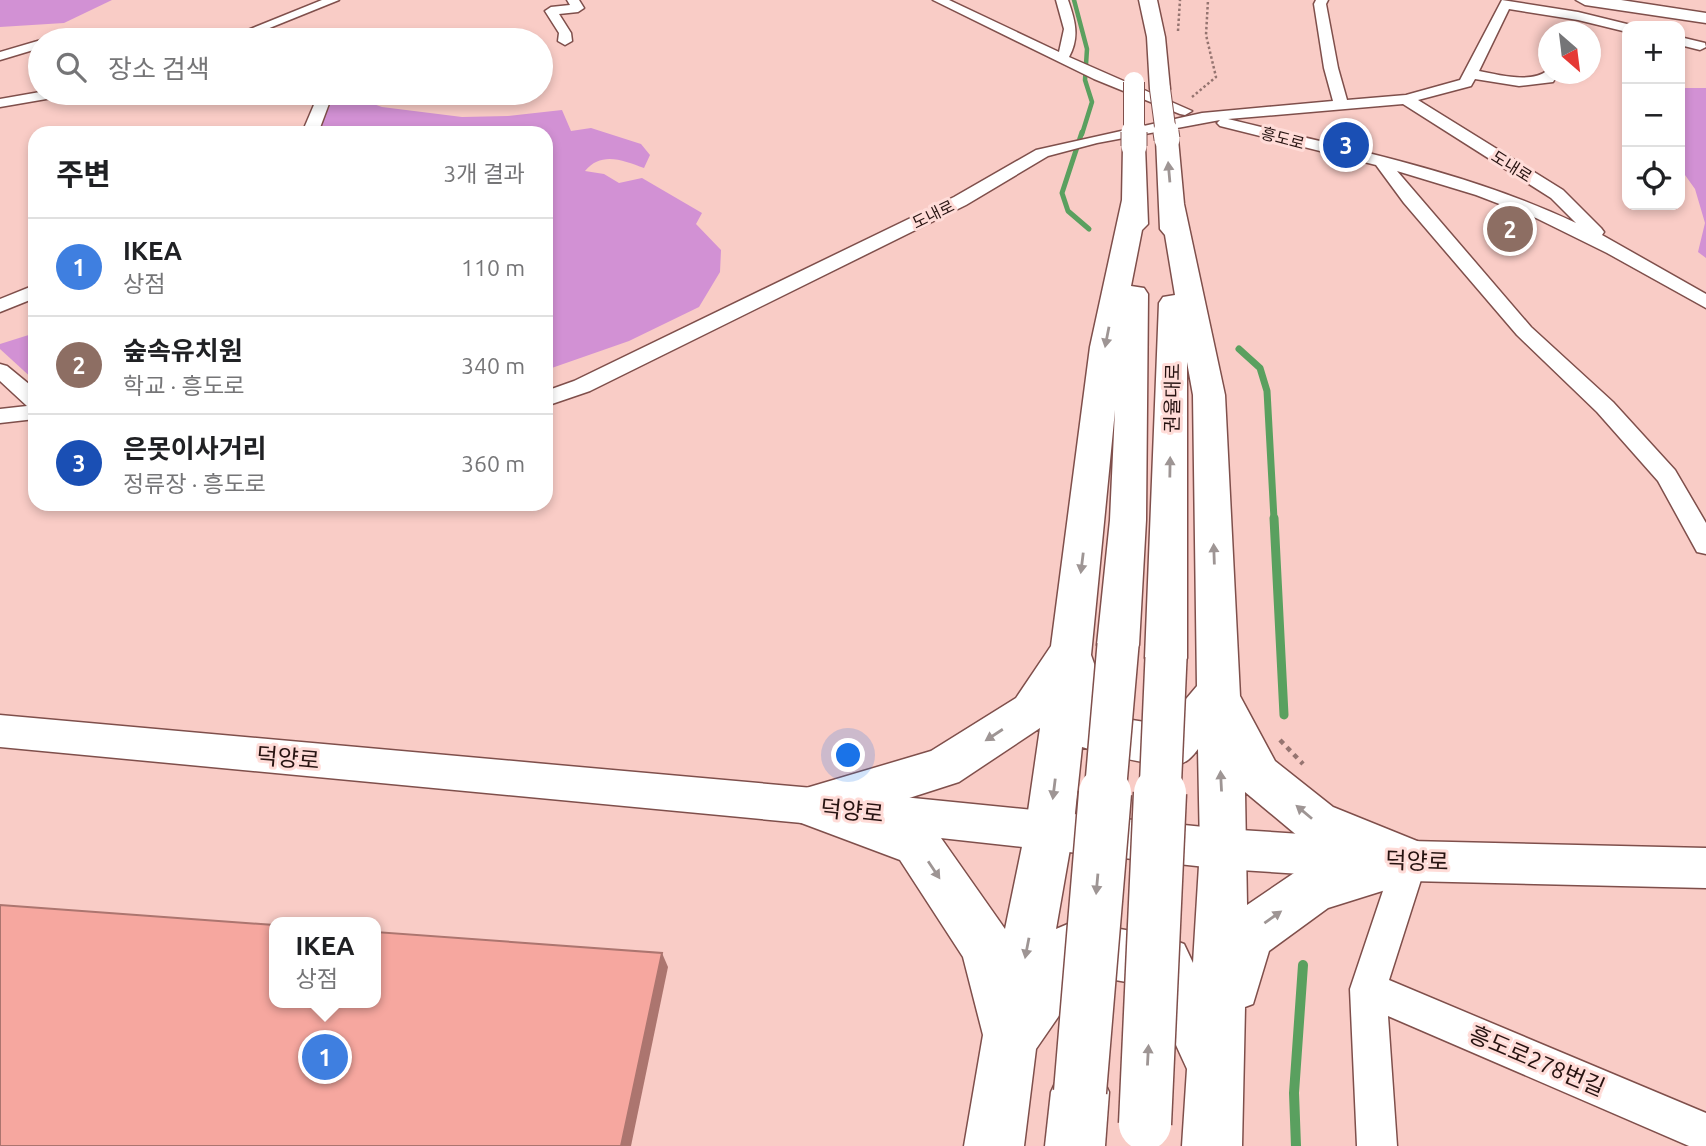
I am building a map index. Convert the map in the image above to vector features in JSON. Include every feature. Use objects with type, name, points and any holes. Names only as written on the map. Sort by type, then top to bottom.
[{"type":"highway","points":[[1148,0],[1156,37]]},
{"type":"highway","points":[[1630,0],[1706,11]]},
{"type":"highway","points":[[1678,0],[1706,3]]},
{"type":"highway","points":[[1156,37],[1169,8]]},
{"type":"highway","points":[[1582,8],[1706,18]]},
{"type":"highway","name":"권율대로","points":[[1144,1135],[1166,658],[1173,344],[1172,205],[1156,37]]},
{"type":"highway","points":[[1077,1119],[1105,347],[1135,198],[1134,72]]},
{"type":"highway","points":[[1172,205],[1209,395],[1224,849],[1212,1146]]},
{"type":"highway","points":[[1094,648],[1096,733],[1174,746],[1217,693]]},
{"type":"highway","points":[[813,806],[943,768],[1031,711],[1094,648]]},
{"type":"highway","points":[[994,1146],[1010,1038],[1049,832],[1094,648]]},
{"type":"highway","points":[[1217,693],[1259,775],[1316,822],[1409,861]]},
{"type":"highway","points":[[813,806],[917,844],[986,946],[1010,1038]]},
{"type":"highway","points":[[1214,1066],[1247,935],[1315,888],[1409,861]]},
{"type":"highway","points":[[1010,1038],[1075,947],[1165,963],[1214,1066]]},
{"type":"main road","name":"덕양로","points":[[0,731],[813,806],[1224,849],[1409,861],[1706,868]]},
{"type":"street","points":[[260,28],[333,0]]},
{"type":"street","points":[[565,41],[565,33],[551,12],[578,8],[573,0]]},
{"type":"street","name":"흥도로","points":[[939,0],[1099,76],[1202,117],[1452,181],[1519,204],[1608,246],[1706,302]]},
{"type":"street","points":[[1062,0],[1071,24],[1071,44],[1065,60]]},
{"type":"street","points":[[1322,0],[1320,5],[1331,57],[1332,82],[1342,105]]},
{"type":"street","points":[[1538,80],[1519,82],[1472,74],[1507,2],[1582,8],[1622,26]]},
{"type":"street","points":[[1685,42],[1700,46]]},
{"type":"street","points":[[0,56],[28,48]]},
{"type":"street","name":"도내로","points":[[553,396],[582,386],[923,219],[1042,153],[1202,117],[1406,99],[1466,83],[1472,74]]},
{"type":"street","points":[[0,103],[28,98]]},
{"type":"street","name":"도내로","points":[[1406,99],[1557,194],[1608,246]]},
{"type":"street","points":[[313,126],[321,105]]},
{"type":"street","points":[[1383,164],[1419,210],[1524,331],[1605,407],[1667,476],[1706,545]]},
{"type":"street","points":[[0,306],[28,294]]},
{"type":"street","points":[[0,370],[28,395]]},
{"type":"street","points":[[0,416],[28,413]]},
{"type":"street","points":[[1377,1146],[1368,989],[1409,861]]},
{"type":"street","name":"흥도로278번길","points":[[1368,989],[1706,1133]]},
{"type":"path","points":[[1177,108],[1216,77],[1206,35],[1208,0]]},
{"type":"path","points":[[1276,737],[1308,769]]},
{"type":"shaded area","points":[[0,0],[112,0],[64,23],[0,27]]},
{"type":"shaded area","points":[[1685,88],[1706,88],[1706,258],[1698,252],[1705,223],[1695,189],[1685,175]]},
{"type":"shaded area","points":[[330,105],[376,105],[462,117],[508,116],[562,110],[571,131],[591,128],[641,144],[650,155],[644,168],[620,160],[605,159],[585,171],[604,174],[619,183],[642,178],[702,213],[696,224],[721,250],[720,272],[699,307],[629,341],[553,368],[553,126],[320,126]]},
{"type":"shaded area","points":[[28,335],[28,375],[0,349],[0,344]]},
{"type":"building","points":[[0,905],[269,925],[269,1008],[381,1008],[381,932],[662,953],[621,1146],[0,1146]]},
{"type":"waterway","points":[[1074,0],[1087,49],[1085,80],[1092,102],[1082,134]]},
{"type":"waterway","points":[[1082,132],[1062,193],[1068,211],[1089,229]]},
{"type":"waterway","points":[[1239,349],[1260,368],[1267,391],[1274,519]]},
{"type":"waterway","points":[[1274,518],[1284,715]]},
{"type":"waterway","points":[[1296,1146],[1294,1093],[1303,965]]},
{"type":"place","name":"은못이사거리","points":[[1346,145]]},
{"type":"place","name":"숲속유치원","points":[[1510,229]]},
{"type":"place","name":"IKEA","points":[[325,1057]]}]
